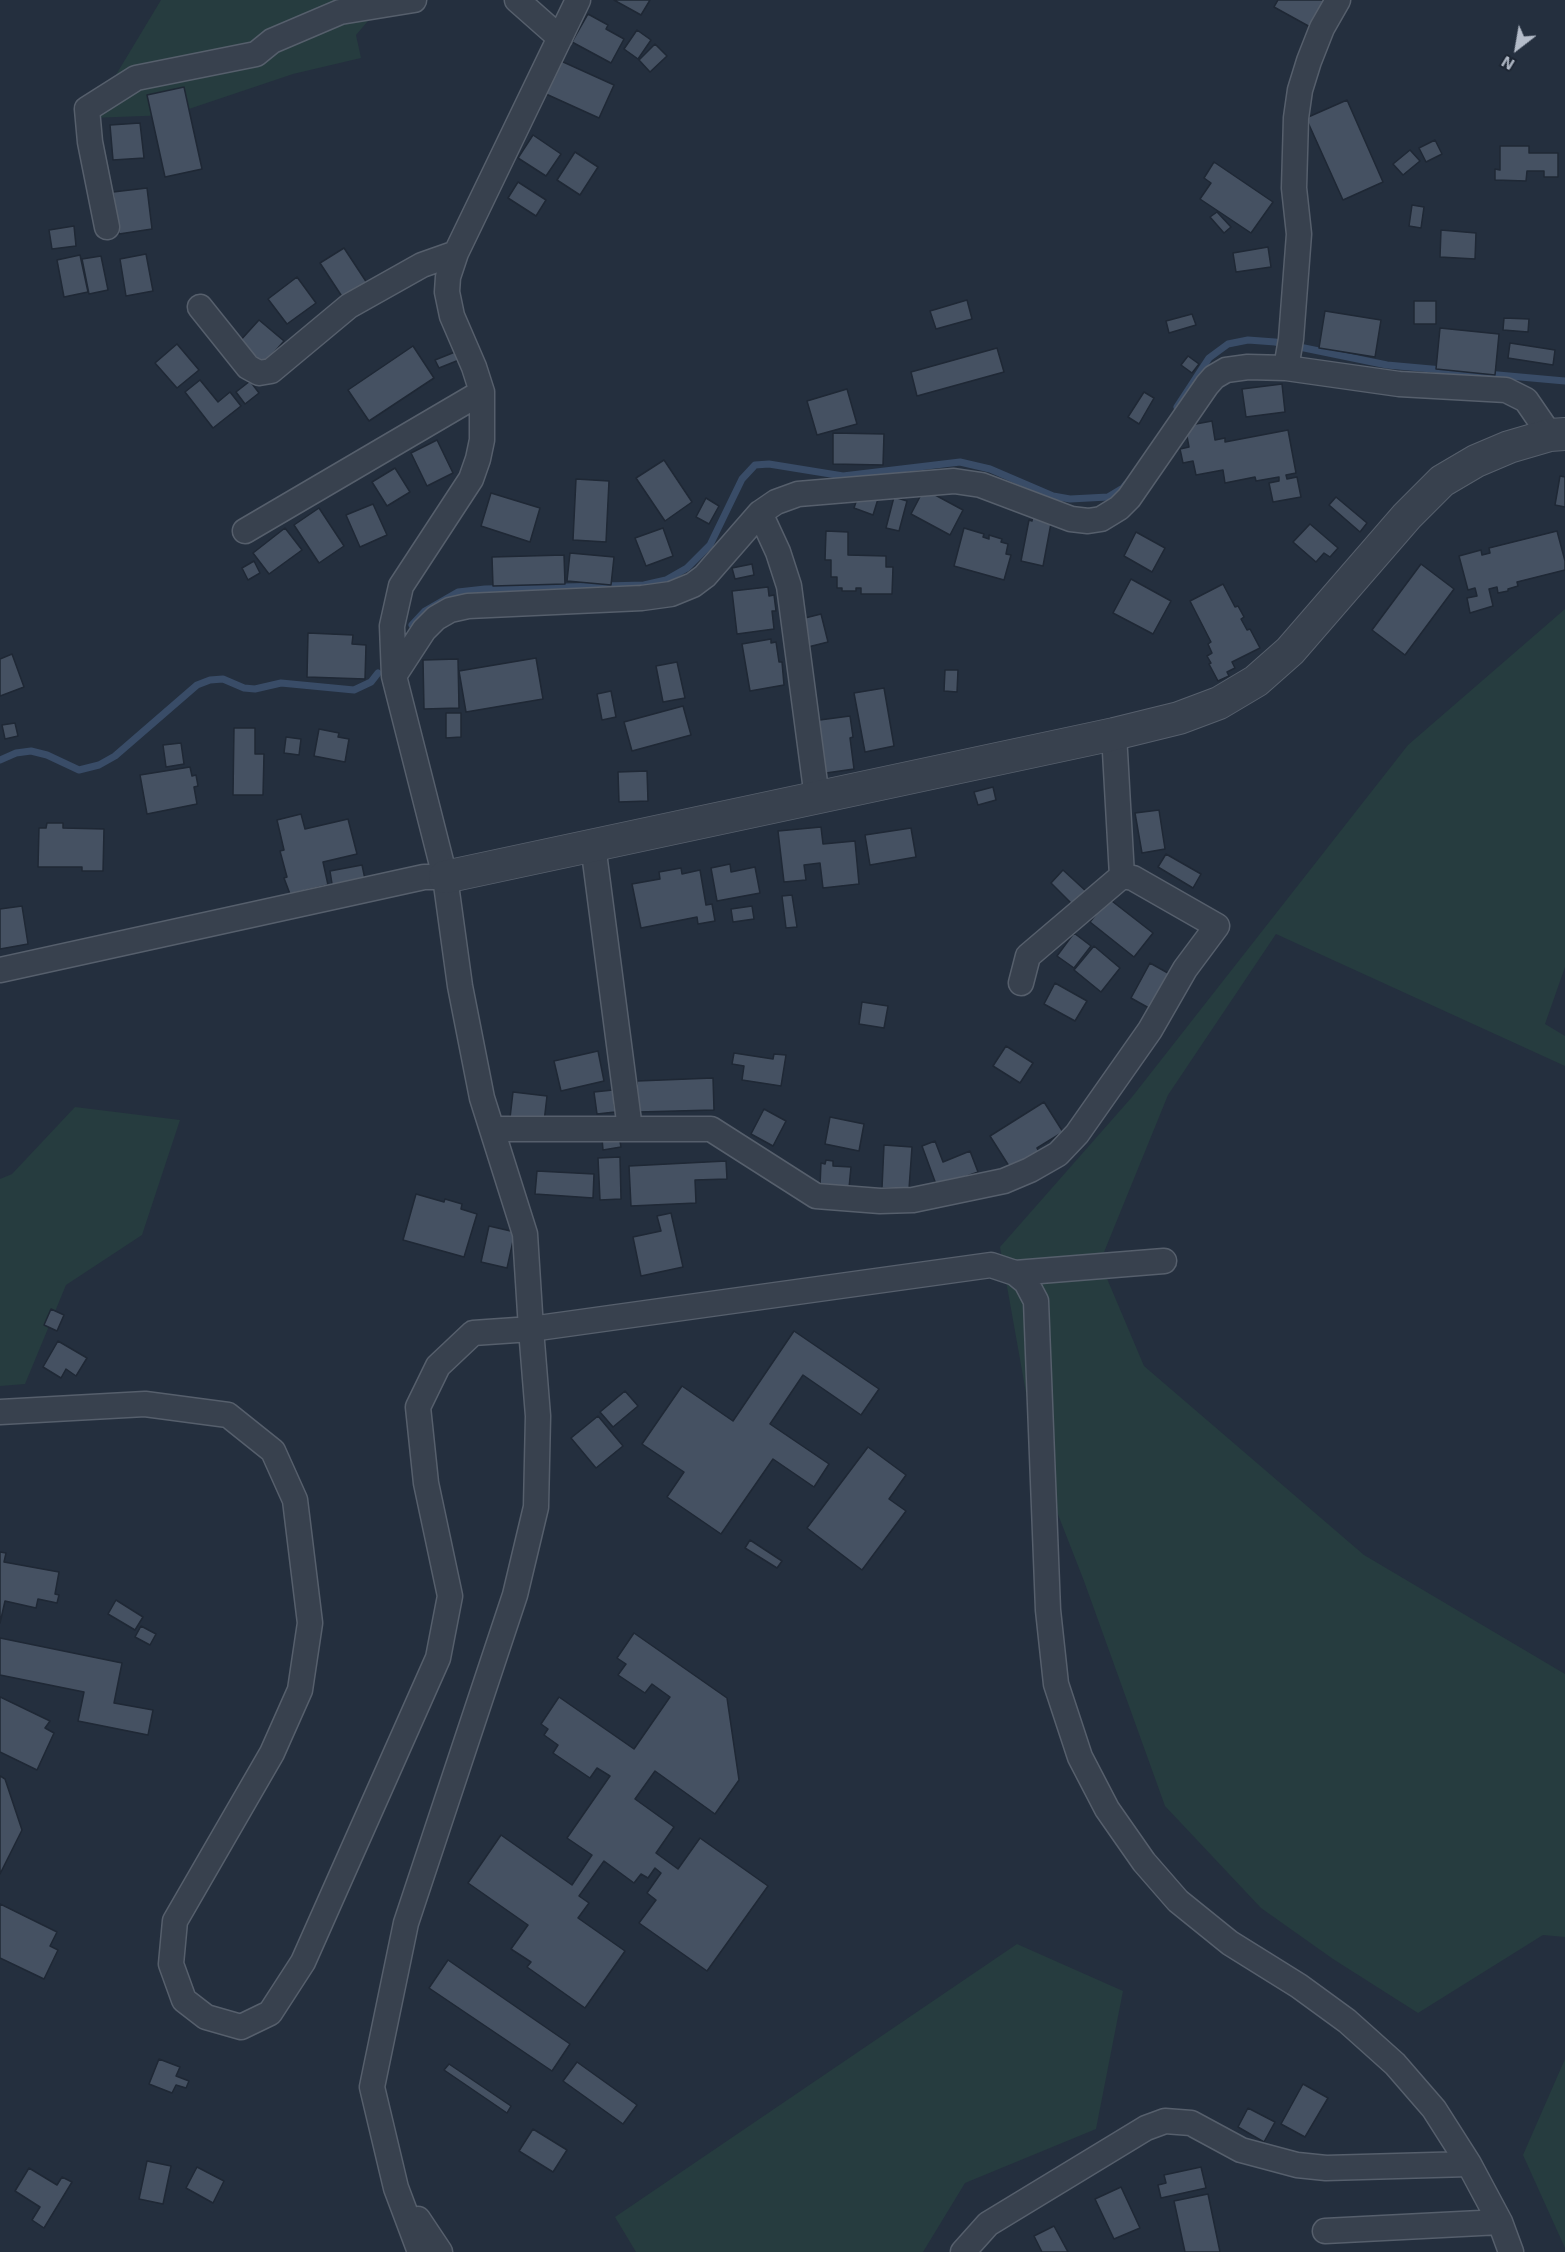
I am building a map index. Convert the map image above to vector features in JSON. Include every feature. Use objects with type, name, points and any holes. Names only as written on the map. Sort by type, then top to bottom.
[{"type":"street","points":[[106,226],[90,142],[87,109],[136,78],[256,54],[272,41],[340,12],[414,0]]},
{"type":"street","points":[[518,0],[560,38]]},
{"type":"street","points":[[420,2252],[396,2188],[372,2086],[406,1923],[515,1595],[536,1507],[538,1416],[525,1234],[482,1098],[460,986],[445,877],[394,676],[392,626],[401,586],[471,479],[482,440],[482,392],[452,316],[447,292],[448,278],[456,253],[578,0]]},
{"type":"street","points":[[1288,356],[1299,234],[1294,188],[1296,118],[1300,90],[1309,61],[1338,0]]},
{"type":"street","points":[[200,307],[248,367],[259,373],[271,371],[349,306],[422,265],[456,253]]},
{"type":"street","points":[[0,970],[424,877],[445,877],[593,846],[1179,718],[1209,707],[1256,681],[1290,651],[1407,516],[1442,481],[1509,447],[1558,435],[1526,400],[1506,390],[1399,384],[1288,356],[1248,367],[1226,370],[1214,376],[1129,498],[1119,508],[1101,519],[1088,522],[1071,519],[981,485],[954,481],[798,494],[776,502],[760,513],[705,576],[693,585],[671,594],[642,598],[468,606],[450,610],[436,618],[424,630],[394,676]]},
{"type":"street","points":[[245,531],[482,392]]},
{"type":"street","points":[[760,513],[778,552],[789,586],[817,798]]},
{"type":"street","points":[[1114,734],[1122,876]]},
{"type":"street","points":[[593,846],[630,1129]]},
{"type":"street","points":[[1021,983],[1028,956],[1122,876]]},
{"type":"street","points":[[492,1129],[711,1129],[816,1196],[880,1201],[913,1200],[1004,1181],[1058,1154],[1077,1134],[1149,1030],[1185,969],[1217,926],[1133,878],[1122,876]]},
{"type":"street","points":[[1015,1273],[1164,1261]]},
{"type":"street","points":[[0,1412],[145,1404],[228,1415],[273,1451],[295,1500],[310,1623],[300,1690],[272,1753],[175,1921],[171,1964],[184,2000],[206,2017],[241,2027],[270,2013],[303,1962],[438,1658],[450,1596],[426,1483],[418,1407],[438,1366],[473,1333],[531,1329],[991,1265],[1015,1273],[1026,1282],[1036,1301],[1048,1610],[1056,1684],[1080,1756],[1102,1799],[1144,1863],[1178,1901],[1230,1943],[1299,1986],[1347,2022],[1395,2064],[1434,2109],[1484,2188],[1511,2252]]},
{"type":"street","points":[[963,2252],[988,2224],[1146,2128],[1165,2121],[1191,2122],[1241,2150],[1297,2165],[1326,2168],[1469,2164]]},
{"type":"street","points":[[396,2188],[440,2252]]},
{"type":"street","points":[[1325,2231],[1500,2222]]},
{"type":"green space","points":[[161,0],[386,0],[356,35],[361,58],[293,74],[171,115],[90,118]]},
{"type":"green space","points":[[1565,609],[1565,967],[1545,1024],[1565,1036],[1565,1066],[1276,934],[1168,1095],[1100,1262],[1144,1366],[1364,1555],[1565,1674],[1565,1937],[1543,1935],[1418,2013],[1333,1959],[1261,1908],[1165,1806],[1084,1581],[1039,1466],[1000,1247],[1132,1097],[1408,745]]},
{"type":"green space","points":[[75,1107],[180,1120],[142,1235],[66,1285],[25,1384],[0,1386],[0,1179],[12,1174]]},
{"type":"green space","points":[[1017,1944],[1123,1991],[1096,2129],[965,2183],[923,2252],[636,2252],[615,2217]]},
{"type":"green space","points":[[1565,2059],[1565,2248],[1523,2155]]},
{"type":"building","points":[[614,0],[650,0],[641,15]]},
{"type":"building","points":[[1278,0],[1327,0],[1312,28],[1274,7]]},
{"type":"building","points":[[588,14],[608,25],[606,29],[624,39],[611,63],[572,42]]},
{"type":"building","points":[[637,30],[651,40],[638,59],[624,49]]},
{"type":"building","points":[[655,44],[667,56],[650,72],[639,60]]},
{"type":"building","points":[[561,61],[614,85],[599,118],[546,94]]},
{"type":"building","points":[[184,87],[202,169],[165,177],[147,95]]},
{"type":"building","points":[[1347,100],[1383,182],[1343,200],[1306,118]]},
{"type":"building","points":[[140,123],[144,158],[113,160],[110,125]]},
{"type":"building","points":[[533,135],[561,154],[546,176],[518,158]]},
{"type":"building","points":[[1435,140],[1442,154],[1426,162],[1419,148]]},
{"type":"building","points":[[1500,146],[1529,146],[1529,153],[1558,153],[1558,177],[1544,177],[1544,171],[1527,171],[1526,181],[1495,180],[1495,169],[1500,170]]},
{"type":"building","points":[[1410,150],[1420,161],[1403,175],[1393,164]]},
{"type":"building","points":[[575,152],[598,167],[580,195],[557,180]]},
{"type":"building","points":[[1214,162],[1273,202],[1251,233],[1200,199],[1211,183],[1204,178]]},
{"type":"building","points":[[518,182],[546,200],[536,216],[508,198]]},
{"type":"building","points":[[147,188],[152,229],[119,234],[113,192]]},
{"type":"building","points":[[1412,205],[1424,207],[1421,228],[1409,226]]},
{"type":"building","points":[[1217,212],[1231,227],[1224,233],[1210,217]]},
{"type":"building","points":[[74,226],[76,246],[52,249],[49,230]]},
{"type":"building","points":[[1441,230],[1476,233],[1475,259],[1440,257]]},
{"type":"building","points":[[1268,247],[1271,267],[1236,272],[1233,253]]},
{"type":"building","points":[[344,248],[367,283],[343,298],[320,263]]},
{"type":"building","points":[[146,254],[153,291],[126,296],[120,259]]},
{"type":"building","points":[[80,255],[88,292],[64,297],[57,260]]},
{"type":"building","points":[[101,256],[108,290],[89,294],[82,259]]},
{"type":"building","points":[[297,277],[316,303],[287,324],[268,299]]},
{"type":"building","points":[[967,300],[972,319],[936,329],[930,311]]},
{"type":"building","points":[[1414,301],[1436,301],[1436,324],[1414,324]]},
{"type":"building","points":[[1325,311],[1381,320],[1375,357],[1319,348]]},
{"type":"building","points":[[1192,314],[1196,325],[1169,333],[1166,321]]},
{"type":"building","points":[[1504,318],[1529,319],[1528,332],[1503,330]]},
{"type":"building","points":[[259,320],[284,341],[264,364],[239,342]]},
{"type":"building","points":[[1440,328],[1499,334],[1495,375],[1436,369]]},
{"type":"building","points":[[1510,343],[1555,350],[1553,365],[1508,358]]},
{"type":"building","points":[[177,344],[199,370],[177,388],[155,363]]},
{"type":"building","points":[[413,346],[434,378],[369,421],[348,390]]},
{"type":"building","points":[[997,348],[1004,372],[917,396],[911,372]]},
{"type":"building","points":[[455,352],[459,360],[439,368],[435,360]]},
{"type":"building","points":[[1188,356],[1199,364],[1192,373],[1181,365]]},
{"type":"building","points":[[200,380],[218,402],[230,392],[241,406],[213,428],[185,392]]},
{"type":"building","points":[[250,381],[259,393],[245,404],[236,392]]},
{"type":"building","points":[[1282,384],[1285,412],[1246,417],[1242,389]]},
{"type":"building","points":[[847,389],[857,424],[817,435],[807,401]]},
{"type":"building","points":[[1144,392],[1154,398],[1139,424],[1128,417]]},
{"type":"building","points":[[1212,421],[1215,440],[1225,438],[1225,442],[1288,430],[1296,473],[1286,475],[1287,479],[1297,477],[1301,497],[1273,502],[1269,483],[1279,481],[1279,477],[1256,481],[1255,477],[1225,483],[1223,470],[1196,475],[1193,461],[1183,463],[1180,449],[1189,447],[1185,426]]},
{"type":"building","points":[[833,433],[884,434],[883,465],[833,464]]},
{"type":"building","points":[[437,440],[453,473],[427,486],[411,453]]},
{"type":"building","points":[[664,460],[692,502],[665,521],[636,478]]},
{"type":"building","points":[[395,468],[410,492],[387,506],[372,482]]},
{"type":"building","points":[[1560,476],[1565,477],[1565,507],[1555,505]]},
{"type":"building","points":[[576,479],[609,481],[606,542],[573,540]]},
{"type":"building","points":[[924,489],[963,510],[950,535],[911,514]]},
{"type":"building","points":[[491,493],[540,508],[530,542],[481,526]]},
{"type":"building","points":[[859,493],[878,499],[873,515],[854,508]]},
{"type":"building","points":[[894,497],[907,501],[899,531],[886,528]]},
{"type":"building","points":[[1336,497],[1367,523],[1360,532],[1329,505]]},
{"type":"building","points":[[706,498],[719,506],[709,524],[696,517]]},
{"type":"building","points":[[373,504],[387,535],[360,547],[346,515]]},
{"type":"building","points":[[319,508],[344,546],[319,563],[294,525]]},
{"type":"building","points":[[1033,515],[1052,518],[1043,566],[1021,561],[1029,520],[1032,521]]},
{"type":"building","points":[[1310,524],[1338,548],[1330,557],[1324,553],[1316,562],[1293,542]]},
{"type":"building","points":[[285,528],[302,550],[269,574],[253,553]]},
{"type":"building","points":[[663,528],[673,556],[646,566],[635,538]]},
{"type":"building","points":[[964,528],[984,534],[983,537],[989,539],[989,535],[1002,539],[1001,542],[1008,544],[1006,554],[1011,555],[1004,580],[954,566]]},
{"type":"building","points":[[826,531],[848,532],[848,555],[886,556],[886,567],[893,567],[892,594],[861,594],[861,588],[856,588],[856,591],[842,591],[842,588],[837,588],[837,577],[831,577],[831,560],[825,560]]},
{"type":"building","points":[[1557,531],[1565,561],[1565,570],[1517,582],[1518,586],[1508,591],[1498,593],[1497,587],[1489,589],[1493,606],[1470,613],[1467,598],[1477,596],[1475,588],[1468,590],[1459,556],[1481,550],[1482,555],[1490,553],[1489,548]]},
{"type":"building","points":[[1136,532],[1165,548],[1152,572],[1124,556]]},
{"type":"building","points":[[570,553],[614,557],[611,585],[567,581]]},
{"type":"building","points":[[564,555],[565,584],[493,586],[492,557]]},
{"type":"building","points":[[254,561],[260,573],[248,580],[242,568]]},
{"type":"building","points":[[752,564],[754,575],[735,579],[732,568]]},
{"type":"building","points":[[1421,564],[1454,589],[1405,655],[1372,630]]},
{"type":"building","points":[[1131,579],[1171,601],[1153,634],[1113,613]]},
{"type":"building","points":[[1223,584],[1235,607],[1238,606],[1244,617],[1241,619],[1247,630],[1250,629],[1260,648],[1232,662],[1235,668],[1227,672],[1229,676],[1218,681],[1207,656],[1212,653],[1208,644],[1211,642],[1190,601]]},
{"type":"building","points":[[768,587],[769,596],[774,595],[776,611],[772,611],[774,629],[737,634],[732,591]]},
{"type":"building","points":[[821,614],[828,642],[808,647],[801,619]]},
{"type":"building","points":[[308,633],[353,635],[352,644],[366,645],[365,679],[307,677]]},
{"type":"building","points":[[771,639],[771,643],[776,642],[779,662],[782,662],[784,685],[750,691],[742,644]]},
{"type":"building","points":[[12,654],[24,687],[0,696],[0,659]]},
{"type":"building","points":[[536,658],[543,699],[466,712],[459,671]]},
{"type":"building","points":[[458,659],[459,708],[424,709],[423,660]]},
{"type":"building","points":[[677,662],[685,698],[663,702],[656,666]]},
{"type":"building","points":[[945,670],[958,670],[957,692],[944,691]]},
{"type":"building","points":[[884,688],[894,746],[865,752],[854,693]]},
{"type":"building","points":[[611,691],[616,717],[602,720],[597,694]]},
{"type":"building","points":[[683,706],[691,735],[632,751],[624,722]]},
{"type":"building","points":[[446,713],[461,713],[461,737],[446,738]]},
{"type":"building","points":[[850,716],[854,769],[819,774],[812,721]]},
{"type":"building","points":[[15,723],[18,736],[5,739],[2,725]]},
{"type":"building","points":[[234,728],[255,728],[255,754],[264,754],[263,795],[233,795]]},
{"type":"building","points":[[319,729],[339,733],[338,737],[349,739],[345,762],[314,756]]},
{"type":"building","points":[[286,737],[301,739],[299,755],[284,753]]},
{"type":"building","points":[[181,743],[184,764],[166,767],[163,745]]},
{"type":"building","points":[[190,767],[192,776],[196,775],[198,786],[194,787],[197,804],[147,814],[140,775]]},
{"type":"building","points":[[647,771],[648,801],[619,802],[618,772]]},
{"type":"building","points":[[993,787],[996,800],[978,805],[974,792]]},
{"type":"building","points":[[1159,810],[1165,849],[1142,853],[1135,813]]},
{"type":"building","points":[[301,814],[305,829],[348,819],[357,854],[323,862],[328,885],[290,894],[284,878],[287,877],[280,851],[284,850],[277,820]]},
{"type":"building","points":[[47,823],[63,823],[63,828],[104,829],[103,871],[82,871],[82,867],[38,867],[39,828],[46,828]]},
{"type":"building","points":[[821,827],[823,844],[855,841],[859,884],[823,888],[820,863],[804,865],[806,880],[784,882],[778,831]]},
{"type":"building","points":[[911,828],[916,857],[870,865],[865,835]]},
{"type":"building","points":[[1166,854],[1201,874],[1193,888],[1158,867]]},
{"type":"building","points":[[730,864],[731,872],[755,867],[760,893],[717,901],[711,868]]},
{"type":"building","points":[[362,865],[366,884],[333,890],[330,871]]},
{"type":"building","points":[[681,868],[682,874],[700,870],[706,905],[712,904],[715,921],[698,924],[697,917],[641,928],[632,884],[660,879],[659,872]]},
{"type":"building","points":[[1063,870],[1088,893],[1075,907],[1051,883]]},
{"type":"building","points":[[792,895],[797,927],[786,928],[782,896]]},
{"type":"building","points":[[1108,898],[1153,933],[1134,957],[1090,922]]},
{"type":"building","points":[[22,906],[28,944],[0,949],[0,909]]},
{"type":"building","points":[[752,906],[754,919],[733,922],[731,909]]},
{"type":"building","points":[[1074,933],[1091,946],[1074,968],[1057,956]]},
{"type":"building","points":[[1094,946],[1120,968],[1101,992],[1074,970]]},
{"type":"building","points":[[1150,963],[1175,977],[1156,1012],[1131,998]]},
{"type":"building","points":[[1055,983],[1087,1001],[1075,1021],[1044,1004]]},
{"type":"building","points":[[862,1002],[888,1006],[884,1028],[859,1024]]},
{"type":"building","points":[[1006,1046],[1033,1063],[1020,1083],[993,1066]]},
{"type":"building","points":[[598,1051],[604,1081],[561,1091],[554,1061]]},
{"type":"building","points":[[734,1053],[773,1059],[774,1054],[786,1055],[781,1086],[742,1080],[744,1066],[732,1064]]},
{"type":"building","points":[[713,1078],[714,1110],[638,1112],[637,1081]]},
{"type":"building","points":[[613,1090],[615,1112],[597,1114],[594,1092]]},
{"type":"building","points":[[513,1092],[547,1096],[544,1122],[510,1118]]},
{"type":"building","points":[[1044,1102],[1063,1132],[1037,1148],[1042,1156],[1014,1174],[990,1136]]},
{"type":"building","points":[[764,1109],[786,1121],[773,1146],[751,1134]]},
{"type":"building","points":[[830,1117],[864,1124],[859,1151],[825,1144]]},
{"type":"building","points":[[619,1136],[621,1147],[603,1150],[602,1138]]},
{"type":"building","points":[[935,1141],[943,1162],[970,1151],[978,1172],[937,1187],[922,1146]]},
{"type":"building","points":[[884,1145],[912,1147],[909,1189],[882,1188]]},
{"type":"building","points":[[620,1157],[621,1199],[600,1200],[598,1158]]},
{"type":"building","points":[[826,1160],[833,1161],[833,1166],[851,1167],[849,1188],[820,1186],[821,1163],[825,1164]]},
{"type":"building","points":[[726,1161],[727,1179],[695,1180],[696,1203],[631,1206],[629,1166]]},
{"type":"building","points":[[537,1171],[594,1174],[593,1198],[535,1194]]},
{"type":"building","points":[[416,1194],[444,1202],[445,1199],[462,1204],[461,1209],[477,1214],[464,1257],[403,1240]]},
{"type":"building","points":[[671,1213],[683,1267],[641,1276],[633,1237],[661,1231],[657,1216]]},
{"type":"building","points":[[489,1226],[515,1232],[507,1268],[481,1262]]},
{"type":"building","points":[[51,1309],[64,1315],[57,1331],[44,1325]]},
{"type":"building","points":[[794,1331],[879,1389],[861,1415],[803,1375],[770,1424],[829,1464],[814,1487],[773,1459],[721,1534],[667,1497],[684,1472],[642,1444],[682,1386],[733,1421]]},
{"type":"building","points":[[58,1341],[87,1358],[76,1376],[66,1369],[61,1378],[43,1367]]},
{"type":"building","points":[[625,1391],[638,1406],[613,1427],[600,1412]]},
{"type":"building","points":[[598,1416],[623,1446],[596,1468],[571,1438]]},
{"type":"building","points":[[868,1447],[906,1475],[889,1499],[906,1511],[862,1570],[807,1528]]},
{"type":"building","points":[[750,1540],[782,1561],[777,1568],[745,1548]]},
{"type":"building","points":[[0,1552],[6,1553],[4,1562],[59,1572],[55,1594],[59,1595],[57,1603],[38,1599],[36,1608],[5,1601],[0,1623]]},
{"type":"building","points":[[116,1600],[143,1617],[135,1630],[108,1614]]},
{"type":"building","points":[[141,1626],[156,1634],[150,1645],[135,1637]]},
{"type":"building","points":[[634,1633],[727,1698],[739,1780],[715,1814],[655,1771],[635,1799],[674,1827],[656,1853],[678,1869],[700,1838],[768,1886],[707,1971],[639,1923],[656,1900],[647,1893],[661,1873],[655,1868],[648,1878],[641,1874],[634,1883],[604,1861],[579,1896],[589,1903],[578,1918],[625,1951],[585,2008],[527,1967],[531,1962],[511,1949],[528,1925],[468,1883],[501,1835],[572,1885],[592,1855],[567,1838],[610,1776],[597,1768],[590,1778],[553,1753],[558,1745],[544,1735],[548,1729],[541,1724],[559,1697],[634,1749],[670,1697],[652,1684],[645,1693],[618,1675],[626,1664],[617,1658]]},
{"type":"building","points":[[0,1638],[122,1663],[114,1703],[153,1710],[148,1735],[78,1721],[84,1692],[0,1675]]},
{"type":"building","points":[[0,1697],[50,1721],[45,1728],[54,1733],[37,1770],[0,1752]]},
{"type":"building","points":[[0,1776],[5,1779],[22,1830],[0,1874]]},
{"type":"building","points":[[0,1904],[57,1932],[50,1946],[58,1950],[44,1979],[0,1958]]},
{"type":"building","points":[[448,1960],[570,2044],[552,2071],[429,1988]]},
{"type":"building","points":[[159,2059],[180,2067],[176,2076],[189,2081],[186,2088],[176,2085],[172,2093],[149,2084]]},
{"type":"building","points":[[577,2062],[637,2105],[623,2124],[563,2081]]},
{"type":"building","points":[[449,2064],[511,2106],[507,2113],[444,2070]]},
{"type":"building","points":[[1303,2084],[1328,2098],[1305,2137],[1281,2124]]},
{"type":"building","points":[[1248,2108],[1275,2122],[1264,2142],[1238,2127]]},
{"type":"building","points":[[533,2129],[567,2150],[553,2172],[519,2151]]},
{"type":"building","points":[[147,2161],[171,2166],[163,2204],[139,2199]]},
{"type":"building","points":[[197,2167],[224,2181],[213,2203],[186,2188]]},
{"type":"building","points":[[1201,2167],[1206,2188],[1161,2198],[1158,2185],[1166,2183],[1164,2175]]},
{"type":"building","points":[[29,2168],[57,2185],[62,2177],[72,2182],[44,2228],[32,2220],[40,2207],[15,2191]]},
{"type":"building","points":[[1121,2187],[1140,2228],[1114,2239],[1095,2199]]},
{"type":"building","points":[[1208,2194],[1220,2252],[1185,2252],[1174,2201]]},
{"type":"building","points":[[1054,2226],[1068,2252],[1042,2252],[1034,2236]]},
{"type":"waterway","points":[[1177,407],[1209,358],[1228,344],[1248,340],[1275,342],[1387,365],[1565,381]]},
{"type":"waterway","points":[[412,625],[425,611],[458,592],[485,589],[644,585],[666,580],[687,568],[710,545],[742,479],[755,465],[769,464],[843,476],[960,462],[990,469],[1053,496],[1070,499],[1108,497],[1126,484]]},
{"type":"waterway","points":[[0,760],[16,753],[31,751],[47,755],[79,770],[99,765],[115,756],[197,685],[210,680],[223,679],[244,688],[255,689],[281,683],[354,690],[371,682],[378,673]]}]
